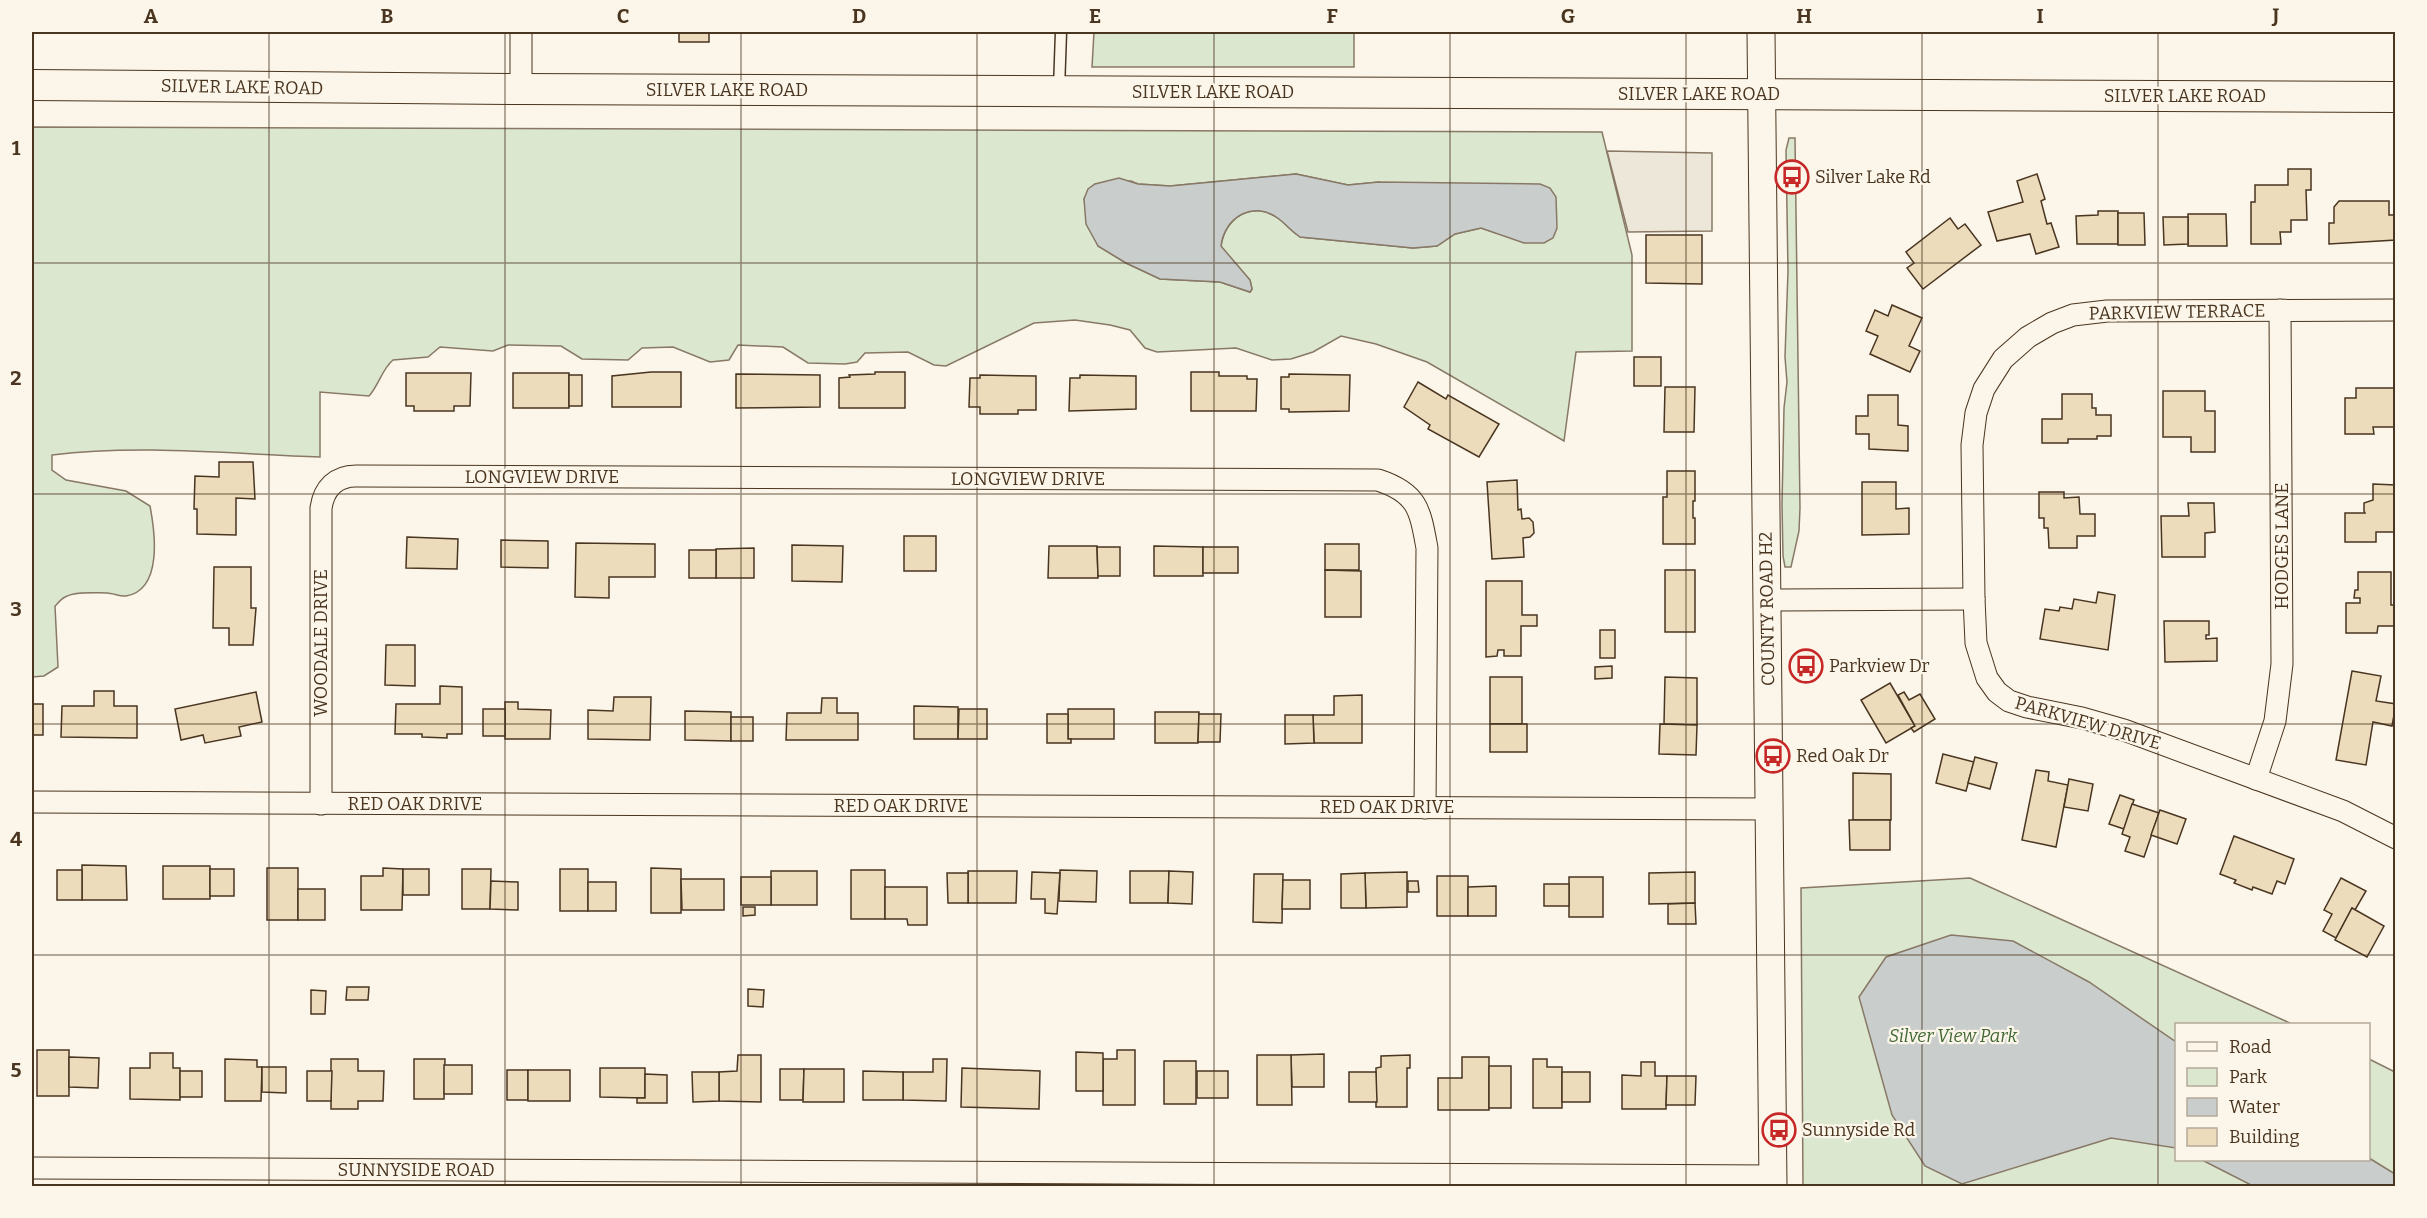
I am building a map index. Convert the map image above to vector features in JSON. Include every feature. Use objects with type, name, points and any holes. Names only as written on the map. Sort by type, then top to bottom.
[{"type":"main road","name":"SILVER LAKE ROAD","points":[[32,85],[2396,97]]},
{"type":"street","points":[[521,32],[521,89]]},
{"type":"street","name":"COUNTY ROAD H2","points":[[1761,32],[1773,1181]]},
{"type":"street","name":"HODGES LANE","points":[[2256,779],[2275,721],[2282,664],[2280,310]]},
{"type":"street","name":"PARKVIEW TERRACE","points":[[1974,599],[1972,445],[1977,413],[1984,389],[2003,359],[2028,337],[2052,323],[2073,315],[2107,311],[2396,310]]},
{"type":"street","name":"LONGVIEW DRIVE","points":[[331,485],[343,476],[1378,480],[1395,486],[1419,510],[1427,548],[1425,808]]},
{"type":"street","name":"WOODALE DRIVE","points":[[321,804],[321,508],[323,495],[331,485]]},
{"type":"street","points":[[1767,600],[1974,599]]},
{"type":"street","name":"PARKVIEW DRIVE","points":[[1974,599],[1976,643],[1987,678],[1997,692],[2009,700],[2027,707],[2082,718],[2124,730],[2343,811],[2396,838]]},
{"type":"street","name":"RED OAK DRIVE","points":[[32,802],[1770,808]]},
{"type":"street","name":"SUNNYSIDE ROAD","points":[[32,1168],[688,1179],[1773,1181]]},
{"type":"lane","points":[[1059,92],[1061,32]]},
{"type":"green space","points":[[1094,32],[1354,32],[1354,67],[1092,67]]},
{"type":"green space","points":[[32,127],[1602,132],[1632,255],[1632,351],[1576,352],[1564,441],[1427,362],[1376,344],[1341,336],[1313,352],[1291,359],[1272,360],[1236,348],[1157,352],[1145,348],[1130,330],[1110,325],[1075,320],[1034,323],[946,366],[934,365],[908,352],[865,353],[857,362],[845,364],[808,363],[783,347],[738,345],[729,360],[710,362],[673,347],[642,348],[628,360],[582,359],[561,346],[508,345],[493,351],[440,347],[428,357],[393,360],[369,396],[320,392],[320,457],[152,450],[52,455],[52,470],[66,480],[126,491],[150,506],[154,530],[154,558],[146,583],[138,591],[126,596],[80,593],[69,595],[60,601],[55,606],[58,667],[44,676],[32,677]],"holes":[[[1296,174],[1348,185],[1379,182],[1496,233],[1481,228],[1455,234],[1437,246],[1413,248],[1300,237],[1269,213],[1250,211],[1234,220],[1223,237],[1221,247],[1250,280],[1252,289],[1250,292],[1220,282],[1160,279],[1126,263],[1098,246],[1084,199],[1095,184],[1131,181],[1138,184],[1170,186]]]},
{"type":"green space","points":[[1789,138],[1795,138],[1800,508],[1799,531],[1791,567],[1785,567],[1782,505],[1784,408],[1787,382],[1785,357],[1788,271],[1786,150]]},
{"type":"green space","name":"Silver View Park","points":[[1970,878],[2290,1023],[2175,1023],[2175,1161],[2370,1161],[2370,1060],[2395,1072],[2395,1186],[1803,1186],[1801,888]]},
{"type":"shaded area","points":[[1607,151],[1712,153],[1712,231],[1628,232]]},
{"type":"water","points":[[1296,174],[1348,185],[1379,182],[1540,184],[1550,188],[1556,197],[1557,228],[1553,238],[1544,243],[1524,243],[1481,228],[1455,234],[1437,246],[1413,248],[1300,237],[1269,213],[1250,211],[1241,214],[1228,227],[1221,246],[1250,280],[1252,289],[1250,292],[1220,282],[1160,279],[1126,263],[1098,246],[1086,224],[1084,199],[1088,189],[1095,184],[1119,178],[1138,184],[1170,186]]},
{"type":"water","points":[[1951,935],[2013,941],[2089,982],[2175,1041],[2175,1148],[2111,1138],[1962,1184],[1925,1166],[1892,1115],[1859,997],[1886,957]]},
{"type":"water","points":[[2370,1159],[2395,1174],[2395,1186],[2253,1186],[2204,1161],[2370,1161]]},
{"type":"building","points":[[679,32],[709,32],[709,42],[679,42]]},
{"type":"building","points":[[2288,169],[2311,169],[2311,190],[2306,190],[2307,220],[2291,220],[2291,232],[2280,232],[2281,244],[2251,244],[2251,202],[2255,202],[2255,185],[2288,185]]},
{"type":"building","points":[[2037,174],[2045,199],[2041,201],[2047,224],[2051,223],[2059,247],[2036,254],[2030,234],[1997,241],[1988,212],[2023,202],[2017,181]]},
{"type":"building","points":[[2339,201],[2389,201],[2389,215],[2396,215],[2396,240],[2329,244],[2329,223],[2334,223],[2334,207]]},
{"type":"building","points":[[2098,211],[2118,211],[2118,244],[2077,244],[2076,216],[2098,215]]},
{"type":"building","points":[[2118,213],[2144,213],[2145,245],[2118,245]]},
{"type":"building","points":[[2188,214],[2226,214],[2227,246],[2188,246]]},
{"type":"building","points":[[2163,217],[2188,217],[2188,244],[2164,245]]},
{"type":"building","points":[[1950,218],[1958,229],[1965,224],[1981,245],[1923,289],[1907,268],[1914,263],[1906,252]]},
{"type":"building","points":[[1646,235],[1702,235],[1702,284],[1646,283]]},
{"type":"building","points":[[1892,305],[1922,318],[1909,346],[1920,351],[1910,372],[1870,354],[1878,336],[1866,331],[1875,310],[1888,316]]},
{"type":"building","points":[[1634,357],[1661,357],[1661,386],[1634,386]]},
{"type":"building","points":[[681,372],[681,407],[612,407],[612,376]]},
{"type":"building","points":[[875,372],[905,372],[905,408],[839,408],[839,378],[850,377],[849,375],[875,374]]},
{"type":"building","points":[[1191,372],[1219,372],[1219,376],[1247,376],[1247,379],[1257,379],[1256,411],[1191,411]]},
{"type":"building","points":[[406,373],[471,373],[470,406],[454,406],[454,411],[414,411],[414,406],[406,406]]},
{"type":"building","points":[[513,373],[569,373],[569,408],[513,408]]},
{"type":"building","points":[[736,374],[820,375],[820,407],[736,408]]},
{"type":"building","points":[[1289,374],[1350,375],[1349,411],[1289,412],[1289,409],[1281,409],[1281,377],[1289,377]]},
{"type":"building","points":[[569,375],[582,375],[582,406],[569,406]]},
{"type":"building","points":[[980,375],[1036,376],[1036,410],[1018,410],[1018,414],[980,414],[980,407],[969,407],[970,378],[980,378]]},
{"type":"building","points":[[1080,375],[1136,376],[1136,409],[1069,411],[1070,378],[1080,378]]},
{"type":"building","points":[[1418,382],[1446,399],[1448,395],[1499,424],[1479,457],[1428,429],[1430,425],[1404,407]]},
{"type":"building","points":[[1665,387],[1695,387],[1694,432],[1664,432]]},
{"type":"building","points":[[2356,388],[2396,388],[2396,427],[2373,427],[2374,434],[2345,434],[2345,398],[2356,398]]},
{"type":"building","points":[[2163,391],[2205,391],[2205,411],[2215,411],[2215,452],[2191,452],[2191,437],[2163,437]]},
{"type":"building","points":[[2062,394],[2092,394],[2092,408],[2096,408],[2096,415],[2111,415],[2111,436],[2097,436],[2097,439],[2068,439],[2068,443],[2042,443],[2042,419],[2062,419]]},
{"type":"building","points":[[1868,395],[1898,395],[1898,425],[1908,426],[1908,451],[1869,449],[1869,434],[1856,434],[1856,416],[1868,416]]},
{"type":"building","points":[[219,462],[253,462],[255,499],[236,498],[236,535],[197,534],[197,509],[194,509],[195,476],[219,477]]},
{"type":"building","points":[[1667,471],[1695,471],[1693,518],[1695,518],[1695,544],[1663,544],[1663,497],[1667,497]]},
{"type":"building","points":[[1517,480],[1518,510],[1521,509],[1522,519],[1529,518],[1533,522],[1534,533],[1530,537],[1523,538],[1524,557],[1492,559],[1487,482]]},
{"type":"building","points":[[1862,482],[1896,482],[1896,509],[1909,508],[1909,534],[1862,535]]},
{"type":"building","points":[[2373,484],[2396,485],[2396,532],[2376,532],[2376,542],[2345,542],[2345,513],[2365,513],[2364,503],[2373,500]]},
{"type":"building","points":[[2039,492],[2064,492],[2064,498],[2079,497],[2080,514],[2095,514],[2095,536],[2077,536],[2077,548],[2049,548],[2048,528],[2044,528],[2044,518],[2039,518]]},
{"type":"building","points":[[2188,503],[2214,503],[2215,532],[2205,533],[2205,557],[2162,557],[2161,516],[2189,516]]},
{"type":"building","points":[[904,536],[936,536],[936,571],[904,571]]},
{"type":"building","points":[[407,537],[458,539],[457,569],[406,568]]},
{"type":"building","points":[[501,540],[548,541],[548,568],[501,567]]},
{"type":"building","points":[[576,543],[655,544],[655,577],[609,577],[609,598],[575,597]]},
{"type":"building","points":[[1325,544],[1359,544],[1359,570],[1325,570]]},
{"type":"building","points":[[792,545],[843,546],[842,582],[792,581]]},
{"type":"building","points":[[1049,546],[1097,546],[1098,578],[1048,578]]},
{"type":"building","points":[[1154,546],[1203,547],[1203,576],[1154,576]]},
{"type":"building","points":[[1097,547],[1120,547],[1120,576],[1098,576]]},
{"type":"building","points":[[1203,547],[1238,547],[1238,573],[1203,573]]},
{"type":"building","points":[[754,548],[754,578],[716,578],[716,549]]},
{"type":"building","points":[[689,550],[716,550],[716,578],[689,578]]},
{"type":"building","points":[[214,567],[251,567],[251,608],[256,608],[253,645],[229,645],[229,628],[213,628]]},
{"type":"building","points":[[1325,570],[1361,571],[1361,617],[1325,617]]},
{"type":"building","points":[[1665,570],[1695,570],[1695,632],[1665,632]]},
{"type":"building","points":[[2358,572],[2391,572],[2391,605],[2396,605],[2396,626],[2378,626],[2377,633],[2346,633],[2346,603],[2360,603],[2360,598],[2354,598],[2355,590],[2358,590]]},
{"type":"building","points":[[1486,581],[1522,581],[1522,615],[1537,615],[1537,626],[1521,626],[1521,656],[1504,656],[1504,650],[1498,650],[1497,656],[1486,657]]},
{"type":"building","points":[[2098,592],[2115,595],[2108,650],[2040,639],[2045,609],[2059,611],[2060,607],[2072,609],[2074,599],[2096,603]]},
{"type":"building","points":[[2164,621],[2209,621],[2209,635],[2206,635],[2206,639],[2217,638],[2217,661],[2165,662]]},
{"type":"building","points":[[1600,630],[1615,630],[1615,658],[1600,658]]},
{"type":"building","points":[[386,645],[415,645],[415,686],[385,685]]},
{"type":"building","points":[[1612,666],[1612,678],[1595,679],[1595,667]]},
{"type":"building","points":[[2352,671],[2381,676],[2376,701],[2396,704],[2392,726],[2373,722],[2366,765],[2336,760]]},
{"type":"building","points":[[1490,677],[1522,677],[1522,724],[1490,724]]},
{"type":"building","points":[[1665,677],[1697,678],[1697,725],[1664,724]]},
{"type":"building","points":[[1890,683],[1915,726],[1886,743],[1861,700]]},
{"type":"building","points":[[440,686],[462,687],[462,734],[447,734],[447,738],[422,737],[422,734],[395,734],[396,704],[440,704]]},
{"type":"building","points":[[94,691],[114,691],[114,706],[137,706],[137,738],[61,737],[62,706],[94,706]]},
{"type":"building","points":[[256,692],[262,722],[239,727],[241,736],[205,743],[203,735],[181,740],[175,709]]},
{"type":"building","points":[[1904,692],[1909,700],[1920,694],[1935,719],[1914,732],[1911,728],[1915,726],[1898,695]]},
{"type":"building","points":[[1362,695],[1362,743],[1314,743],[1313,715],[1334,715],[1334,696]]},
{"type":"building","points":[[614,697],[651,697],[650,740],[588,739],[588,710],[613,711]]},
{"type":"building","points":[[822,698],[837,698],[837,713],[858,713],[858,740],[786,740],[787,713],[821,713]]},
{"type":"building","points":[[505,702],[518,702],[518,709],[551,710],[550,739],[505,739]]},
{"type":"building","points":[[32,704],[43,704],[43,735],[32,735]]},
{"type":"building","points":[[914,706],[958,707],[958,739],[914,739]]},
{"type":"building","points":[[483,709],[505,709],[505,736],[483,736]]},
{"type":"building","points":[[959,709],[987,709],[987,739],[958,739]]},
{"type":"building","points":[[1068,709],[1114,709],[1114,739],[1068,739]]},
{"type":"building","points":[[685,711],[731,712],[731,741],[685,740]]},
{"type":"building","points":[[1155,712],[1199,712],[1198,743],[1155,743]]},
{"type":"building","points":[[1047,714],[1068,714],[1068,739],[1071,739],[1071,743],[1047,743]]},
{"type":"building","points":[[1199,714],[1221,714],[1220,742],[1198,742]]},
{"type":"building","points":[[1285,715],[1313,715],[1314,743],[1285,744]]},
{"type":"building","points":[[731,717],[753,717],[753,741],[731,741]]},
{"type":"building","points":[[1490,724],[1527,724],[1527,752],[1490,752]]},
{"type":"building","points":[[1660,724],[1697,725],[1696,755],[1659,754]]},
{"type":"building","points":[[1943,754],[1974,762],[1966,791],[1936,783]]},
{"type":"building","points":[[1975,757],[1997,763],[1990,789],[1968,783]]},
{"type":"building","points":[[2036,770],[2049,772],[2048,781],[2068,785],[2056,847],[2022,840]]},
{"type":"building","points":[[1853,773],[1891,774],[1891,820],[1853,820]]},
{"type":"building","points":[[2069,779],[2093,784],[2088,811],[2064,807]]},
{"type":"building","points":[[2120,795],[2134,800],[2124,829],[2109,824]]},
{"type":"building","points":[[2132,804],[2159,813],[2144,857],[2125,851],[2130,837],[2122,834]]},
{"type":"building","points":[[2160,810],[2186,819],[2177,844],[2151,835]]},
{"type":"building","points":[[1849,820],[1890,820],[1890,850],[1850,850]]},
{"type":"building","points":[[2234,836],[2294,859],[2285,884],[2277,881],[2272,894],[2253,887],[2252,890],[2220,874]]},
{"type":"building","points":[[82,865],[126,866],[127,900],[82,900]]},
{"type":"building","points":[[163,866],[210,866],[210,899],[163,899]]},
{"type":"building","points":[[267,868],[298,868],[298,920],[267,920]]},
{"type":"building","points":[[383,868],[403,869],[402,910],[361,910],[361,876],[383,876]]},
{"type":"building","points":[[651,868],[681,869],[681,913],[651,913]]},
{"type":"building","points":[[210,869],[234,869],[234,896],[210,896]]},
{"type":"building","points":[[403,869],[429,869],[429,895],[403,895]]},
{"type":"building","points":[[462,869],[491,869],[490,909],[462,909]]},
{"type":"building","points":[[560,869],[588,869],[588,911],[560,911]]},
{"type":"building","points":[[57,870],[82,870],[82,900],[57,900]]},
{"type":"building","points":[[851,870],[885,870],[885,919],[851,919]]},
{"type":"building","points":[[1060,870],[1097,871],[1096,902],[1059,901]]},
{"type":"building","points":[[771,871],[817,871],[817,905],[771,905]]},
{"type":"building","points":[[968,871],[1017,871],[1016,903],[968,903]]},
{"type":"building","points":[[1130,871],[1169,871],[1168,903],[1130,903]]},
{"type":"building","points":[[1169,871],[1193,872],[1192,904],[1168,903]]},
{"type":"building","points":[[1032,872],[1060,873],[1057,914],[1045,913],[1045,899],[1031,899]]},
{"type":"building","points":[[1407,872],[1407,907],[1366,908],[1365,873]]},
{"type":"building","points":[[1695,872],[1695,903],[1649,904],[1649,873]]},
{"type":"building","points":[[947,873],[968,873],[968,903],[948,903]]},
{"type":"building","points":[[1365,873],[1366,908],[1341,908],[1341,874]]},
{"type":"building","points":[[1254,874],[1283,874],[1282,923],[1253,922]]},
{"type":"building","points":[[1437,876],[1468,876],[1468,916],[1437,916]]},
{"type":"building","points":[[741,877],[771,877],[771,905],[741,905]]},
{"type":"building","points":[[1569,877],[1603,877],[1603,917],[1569,917]]},
{"type":"building","points":[[2341,878],[2366,891],[2355,910],[2352,908],[2336,938],[2323,931],[2332,914],[2324,910]]},
{"type":"building","points":[[681,879],[724,879],[724,910],[682,910]]},
{"type":"building","points":[[1283,880],[1310,880],[1310,909],[1282,909]]},
{"type":"building","points":[[491,881],[518,882],[518,910],[490,909]]},
{"type":"building","points":[[1408,881],[1418,881],[1419,892],[1408,892]]},
{"type":"building","points":[[588,882],[616,882],[616,911],[588,911]]},
{"type":"building","points":[[1544,884],[1569,884],[1569,906],[1544,906]]},
{"type":"building","points":[[1496,886],[1496,916],[1468,916],[1468,887]]},
{"type":"building","points":[[885,887],[927,887],[927,925],[908,925],[907,919],[885,919]]},
{"type":"building","points":[[298,889],[325,889],[325,920],[298,920]]},
{"type":"building","points":[[1695,903],[1696,924],[1668,924],[1668,904]]},
{"type":"building","points":[[743,907],[755,907],[755,915],[743,916]]},
{"type":"building","points":[[2352,908],[2384,926],[2367,957],[2335,940]]},
{"type":"building","points":[[347,987],[369,987],[368,1000],[346,1000]]},
{"type":"building","points":[[748,989],[764,990],[763,1007],[748,1006]]},
{"type":"building","points":[[311,990],[326,991],[325,1014],[311,1014]]},
{"type":"building","points":[[37,1050],[69,1050],[69,1096],[37,1096]]},
{"type":"building","points":[[1117,1050],[1135,1050],[1135,1105],[1103,1105],[1103,1059],[1117,1059]]},
{"type":"building","points":[[1076,1052],[1103,1053],[1103,1091],[1076,1091]]},
{"type":"building","points":[[150,1053],[173,1053],[173,1068],[180,1068],[180,1100],[130,1099],[130,1068],[150,1068]]},
{"type":"building","points":[[1324,1054],[1324,1087],[1292,1087],[1291,1055]]},
{"type":"building","points":[[738,1055],[761,1055],[761,1102],[719,1101],[719,1072],[737,1071]]},
{"type":"building","points":[[1257,1055],[1291,1055],[1292,1105],[1257,1105]]},
{"type":"building","points":[[1410,1055],[1410,1068],[1407,1068],[1407,1107],[1376,1107],[1376,1068],[1381,1067],[1381,1056]]},
{"type":"building","points":[[69,1057],[99,1058],[98,1088],[69,1087]]},
{"type":"building","points":[[1462,1057],[1489,1057],[1489,1110],[1438,1110],[1438,1078],[1462,1078]]},
{"type":"building","points":[[225,1059],[257,1060],[257,1067],[262,1067],[261,1101],[225,1101]]},
{"type":"building","points":[[331,1059],[358,1059],[358,1071],[384,1071],[383,1101],[358,1101],[358,1109],[331,1109]]},
{"type":"building","points":[[414,1059],[445,1059],[444,1099],[414,1099]]},
{"type":"building","points":[[933,1059],[947,1059],[946,1101],[903,1100],[903,1072],[933,1072]]},
{"type":"building","points":[[1533,1059],[1547,1059],[1547,1067],[1562,1067],[1562,1108],[1533,1108]]},
{"type":"building","points":[[1164,1061],[1196,1061],[1196,1104],[1164,1104]]},
{"type":"building","points":[[1641,1062],[1655,1062],[1655,1076],[1667,1076],[1666,1109],[1622,1109],[1622,1075],[1641,1076]]},
{"type":"building","points":[[444,1065],[472,1065],[472,1094],[444,1094]]},
{"type":"building","points":[[1489,1066],[1511,1066],[1511,1108],[1489,1108]]},
{"type":"building","points":[[262,1067],[286,1067],[286,1093],[262,1092]]},
{"type":"building","points":[[600,1068],[645,1068],[645,1098],[600,1097]]},
{"type":"building","points":[[962,1068],[1040,1071],[1039,1109],[961,1107]]},
{"type":"building","points":[[780,1069],[804,1069],[803,1100],[780,1100]]},
{"type":"building","points":[[804,1069],[844,1069],[844,1102],[803,1102]]},
{"type":"building","points":[[507,1070],[528,1070],[528,1100],[507,1100]]},
{"type":"building","points":[[528,1070],[570,1070],[570,1101],[528,1101]]},
{"type":"building","points":[[180,1071],[202,1071],[202,1097],[180,1097]]},
{"type":"building","points":[[307,1071],[332,1071],[331,1101],[307,1101]]},
{"type":"building","points":[[863,1071],[903,1072],[903,1100],[863,1100]]},
{"type":"building","points":[[1197,1071],[1228,1071],[1228,1098],[1197,1098]]},
{"type":"building","points":[[692,1072],[719,1072],[719,1101],[693,1102]]},
{"type":"building","points":[[1349,1072],[1376,1072],[1377,1102],[1349,1102]]},
{"type":"building","points":[[1562,1072],[1590,1072],[1590,1102],[1562,1102]]},
{"type":"building","points":[[645,1074],[667,1075],[667,1103],[637,1103],[637,1098],[645,1098]]},
{"type":"building","points":[[1667,1076],[1696,1076],[1695,1105],[1666,1105]]},
{"type":"place","name":"Silver Lake Rd","points":[[1792,177]]},
{"type":"place","name":"Parkview Dr","points":[[1806,666]]},
{"type":"place","name":"Red Oak Dr","points":[[1773,756]]},
{"type":"place","name":"Sunnyside Rd","points":[[1779,1130]]}]
